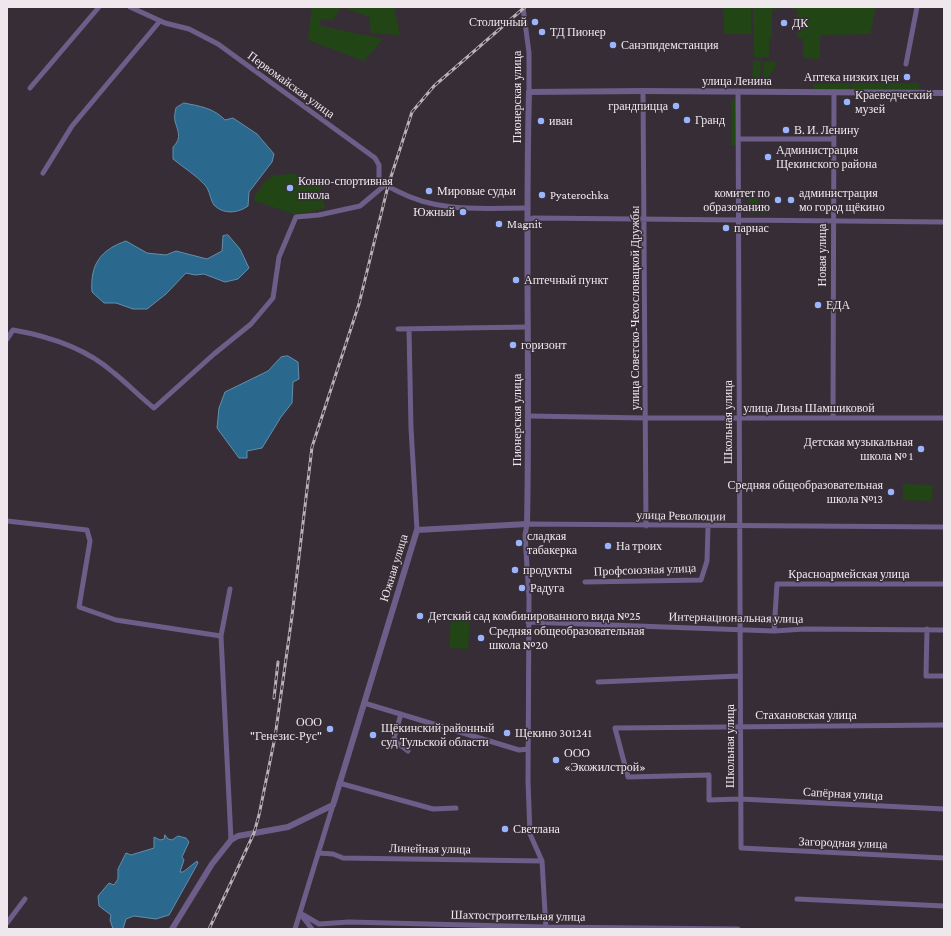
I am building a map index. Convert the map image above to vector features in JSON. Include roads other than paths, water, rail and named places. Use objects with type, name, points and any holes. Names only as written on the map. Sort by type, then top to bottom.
[{"type":"street","points":[[30,88],[99,7]]},
{"type":"street","name":"Первомайская улица","points":[[130,7],[160,21],[189,29],[218,44],[375,158],[379,165],[379,180],[386,186]]},
{"type":"street","name":"Пионерская улица","points":[[523,7],[529,53],[526,208],[528,220],[529,416],[526,535],[528,749],[530,834],[542,860]]},
{"type":"street","points":[[906,64],[917,7]]},
{"type":"street","points":[[43,173],[72,126],[160,21]]},
{"type":"street","name":"улица Ленина","points":[[529,92],[643,91],[944,93]]},
{"type":"street","name":"улица Советско-Чехословацкой Дружбы","points":[[643,91],[646,526]]},
{"type":"street","name":"Школьная улица","points":[[738,92],[738,418],[741,848]]},
{"type":"street","name":"Новая улица","points":[[833,418],[832,222],[834,92]]},
{"type":"street","points":[[738,139],[833,139]]},
{"type":"street","points":[[7,339],[13,330],[40,335],[77,350],[114,372],[154,408],[214,354],[251,324],[273,298],[279,257],[296,217],[319,215],[360,206],[386,186],[415,201],[444,207],[526,208]]},
{"type":"street","points":[[528,220],[533,218],[944,222]]},
{"type":"street","points":[[398,329],[528,327]]},
{"type":"street","name":"Южная улица","points":[[333,805],[417,530],[411,428],[409,329]]},
{"type":"street","name":"улица Лизы Шамшиковой","points":[[529,416],[646,418],[944,418]]},
{"type":"street","points":[[7,521],[87,530],[90,541],[79,607],[116,620],[221,636]]},
{"type":"street","name":"улица Революции","points":[[417,530],[527,524],[708,527],[944,527]]},
{"type":"street","name":"Профсоюзная улица","points":[[585,582],[701,580],[707,561],[708,527]]},
{"type":"street","name":"Красноармейская улица","points":[[774,632],[777,584],[944,584]]},
{"type":"street","points":[[230,589],[221,636],[231,840]]},
{"type":"street","name":"Интернациональная улица","points":[[528,622],[774,632],[804,630],[944,630]]},
{"type":"street","points":[[927,630],[926,676],[944,676]]},
{"type":"street","points":[[598,682],[740,676]]},
{"type":"street","points":[[364,702],[519,750],[528,749]]},
{"type":"street","points":[[401,714],[394,738],[408,751]]},
{"type":"street","name":"Стахановская улица","points":[[740,799],[709,800],[709,775],[628,778],[615,728],[944,725]]},
{"type":"street","points":[[339,783],[433,809],[456,808]]},
{"type":"street","name":"Сапёрная улица","points":[[740,799],[944,808]]},
{"type":"street","points":[[172,929],[212,864],[231,840],[238,836],[288,827],[333,805]]},
{"type":"street","points":[[295,929],[333,805]]},
{"type":"street","name":"Загородная улица","points":[[741,848],[944,858]]},
{"type":"street","name":"Линейная улица","points":[[318,853],[333,854],[343,858],[542,860]]},
{"type":"street","points":[[542,860],[546,928]]},
{"type":"street","points":[[7,924],[25,899]]},
{"type":"street","points":[[798,899],[944,906]]},
{"type":"street","points":[[300,913],[312,929]]},
{"type":"street","name":"Шахтостроительная улица","points":[[300,913],[319,924],[349,922],[546,928],[738,929]]},
{"type":"water","points":[[184,103],[211,110],[225,120],[233,118],[257,134],[274,154],[272,162],[249,192],[248,206],[231,212],[218,208],[214,205],[205,185],[173,159],[173,147],[178,141],[175,111],[176,108]]},
{"type":"water","points":[[228,235],[240,249],[249,268],[238,279],[225,282],[204,274],[195,275],[186,273],[166,294],[147,309],[133,309],[116,303],[104,303],[92,292],[93,274],[98,260],[109,249],[126,241],[147,253],[166,255],[176,251],[207,259],[222,251],[223,236]]},
{"type":"water","points":[[288,356],[298,362],[299,379],[293,382],[292,403],[281,417],[262,448],[247,451],[247,458],[239,458],[217,428],[219,408],[225,392],[268,371],[281,357]]},
{"type":"water","points":[[165,835],[168,839],[172,840],[178,836],[186,838],[189,842],[182,857],[184,860],[180,872],[183,872],[197,861],[198,863],[169,915],[156,919],[134,916],[126,919],[123,929],[113,929],[110,920],[111,915],[99,906],[98,896],[109,883],[114,885],[118,879],[118,869],[126,853],[131,855],[154,848],[154,837],[160,840],[164,839]]},
{"type":"railway","points":[[209,929],[254,833],[259,815],[275,737],[292,616],[312,447],[359,304],[388,186],[412,112],[434,86],[525,7]]},
{"type":"railway","points":[[274,698],[278,662]]},
{"type":"place","name":"Столичный","points":[[535,22]]},
{"type":"place","name":"ДК","points":[[784,23]]},
{"type":"place","name":"ТД Пионер","points":[[542,32]]},
{"type":"place","name":"Санэпидемстанция","points":[[613,45]]},
{"type":"place","name":"Аптека низких цен","points":[[907,77]]},
{"type":"place","name":"Краеведческий музей","points":[[847,102]]},
{"type":"place","name":"грандпицца","points":[[676,106]]},
{"type":"place","name":"Гранд","points":[[687,120]]},
{"type":"place","name":"иван","points":[[541,121]]},
{"type":"place","name":"В. И. Ленину","points":[[786,130]]},
{"type":"place","name":"Администрация Щекинского района","points":[[768,157]]},
{"type":"place","name":"Конно-спортивная школа","points":[[290,188]]},
{"type":"place","name":"Мировые судьи","points":[[429,191]]},
{"type":"place","name":"Pyaterochka","points":[[542,195]]},
{"type":"place","name":"комитет по образованию","points":[[778,200]]},
{"type":"place","name":"администрация мо город щёкино","points":[[791,200]]},
{"type":"place","name":"Южный","points":[[463,212]]},
{"type":"place","name":"Magnit","points":[[499,224]]},
{"type":"place","name":"парнас","points":[[726,228]]},
{"type":"place","name":"Аптечный пункт","points":[[516,280]]},
{"type":"place","name":"ЕДА","points":[[818,305]]},
{"type":"place","name":"горизонт","points":[[513,345]]},
{"type":"place","name":"Детская музыкальная школа № 1","points":[[921,449]]},
{"type":"place","name":"Средняя общеобразовательная школа №13","points":[[891,492]]},
{"type":"place","name":"сладкая табакерка","points":[[519,543]]},
{"type":"place","name":"На троих","points":[[608,546]]},
{"type":"place","name":"продукты","points":[[515,570]]},
{"type":"place","name":"Радуга","points":[[522,588]]},
{"type":"place","name":"Детский сад комбинированного вида №25","points":[[420,616]]},
{"type":"place","name":"Средняя общеобразовательная школа №20","points":[[481,638]]},
{"type":"place","name":"ООО \"Генезис-Рус\"","points":[[330,729]]},
{"type":"place","name":"Щекино 301241","points":[[507,733]]},
{"type":"place","name":"Щёкинский районный суд Тульской области","points":[[373,735]]},
{"type":"place","name":"ООО «Экожилстрой»","points":[[556,760]]},
{"type":"place","name":"Светлана","points":[[505,829]]}]
